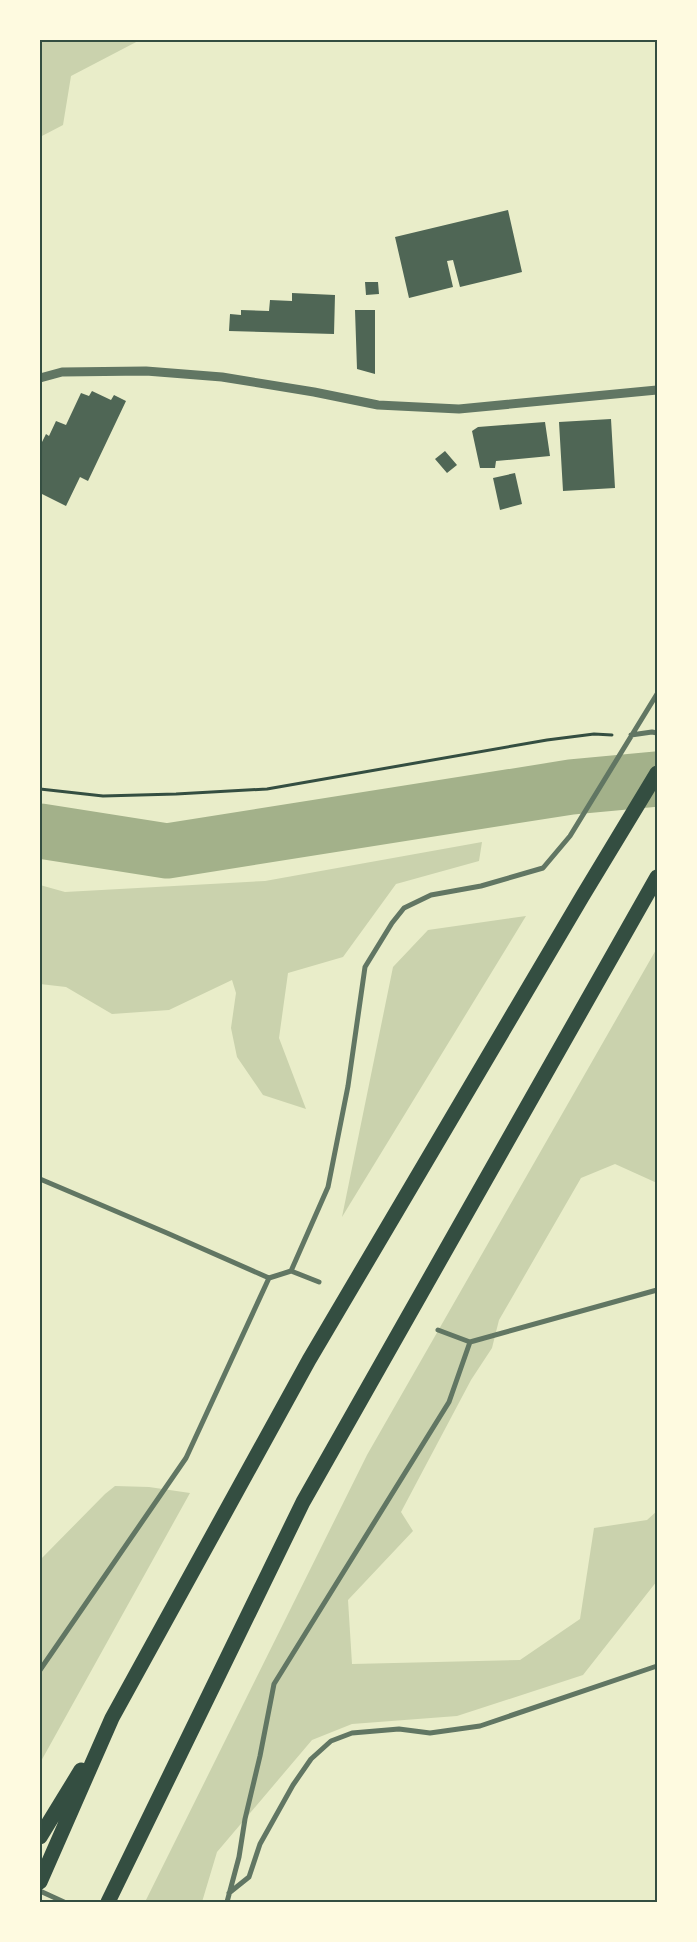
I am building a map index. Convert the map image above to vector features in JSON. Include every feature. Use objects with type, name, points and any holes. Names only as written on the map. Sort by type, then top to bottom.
[{"type":"highway","points":[[40,1837],[112,1718],[309,1360],[657,773]]},
{"type":"highway","points":[[108,1902],[303,1502],[657,878]]},
{"type":"highway","points":[[40,1882],[112,1718]]},
{"type":"street","points":[[40,378],[62,372],[146,371],[222,377],[378,405],[459,409],[657,390]]},
{"type":"street","points":[[290,1271],[328,1187],[348,1086],[365,967],[392,923],[404,908],[431,895],[481,886],[543,868],[570,836],[657,694]]},
{"type":"street","points":[[631,735],[657,733]]},
{"type":"street","points":[[40,1179],[168,1232],[269,1278],[290,1271],[318,1282]]},
{"type":"street","points":[[40,1670],[186,1458],[269,1278]]},
{"type":"street","points":[[438,1330],[470,1342],[657,1290]]},
{"type":"street","points":[[227,1902],[239,1857],[244,1819],[260,1756],[274,1684],[449,1402],[470,1342]]},
{"type":"street","points":[[229,1893],[249,1876],[260,1844],[293,1785],[311,1759],[331,1741],[352,1733],[399,1729],[430,1733],[480,1726],[657,1666]]},
{"type":"street","points":[[40,1891],[64,1902]]},
{"type":"path","points":[[40,788],[103,796],[268,789],[547,740],[594,734],[631,735]]},
{"type":"green space","points":[[40,40],[140,40],[71,76],[63,125],[40,137]]},
{"type":"green space","points":[[482,842],[479,861],[396,884],[343,957],[288,973],[279,1038],[306,1109],[263,1095],[237,1057],[231,1028],[236,993],[232,980],[169,1010],[112,1014],[66,987],[40,984],[40,885],[65,892],[265,881]]},
{"type":"green space","points":[[526,916],[342,1217],[393,967],[428,930]]},
{"type":"green space","points":[[657,948],[657,1183],[615,1164],[581,1178],[499,1320],[492,1348],[471,1380],[401,1512],[413,1531],[348,1600],[352,1664],[520,1660],[580,1619],[594,1528],[647,1520],[657,1511],[657,1581],[583,1675],[457,1716],[352,1724],[312,1740],[217,1852],[202,1902],[145,1902],[367,1455]]},
{"type":"green space","points":[[115,1486],[149,1487],[190,1493],[40,1763],[40,1560]]},
{"type":"building","points":[[508,210],[522,272],[460,287],[453,260],[447,261],[453,287],[409,298],[395,237]]},
{"type":"building","points":[[365,282],[378,282],[379,294],[366,295]]},
{"type":"building","points":[[292,293],[335,295],[334,334],[229,331],[230,314],[241,315],[241,310],[269,311],[270,300],[292,301]]},
{"type":"building","points":[[355,310],[375,310],[375,374],[357,369]]},
{"type":"building","points":[[92,391],[111,400],[114,395],[126,401],[88,481],[80,477],[66,506],[40,493],[40,446],[46,434],[49,436],[56,421],[66,425],[81,393],[89,396]]},
{"type":"building","points":[[611,419],[615,488],[563,491],[559,422]]},
{"type":"building","points":[[545,422],[550,456],[496,461],[495,468],[480,468],[472,431],[478,427]]},
{"type":"building","points":[[445,451],[457,465],[447,473],[435,459]]},
{"type":"building","points":[[515,473],[522,504],[500,510],[493,478]]},
{"type":"waterway","points":[[40,831],[167,851],[571,787],[657,779]]}]
